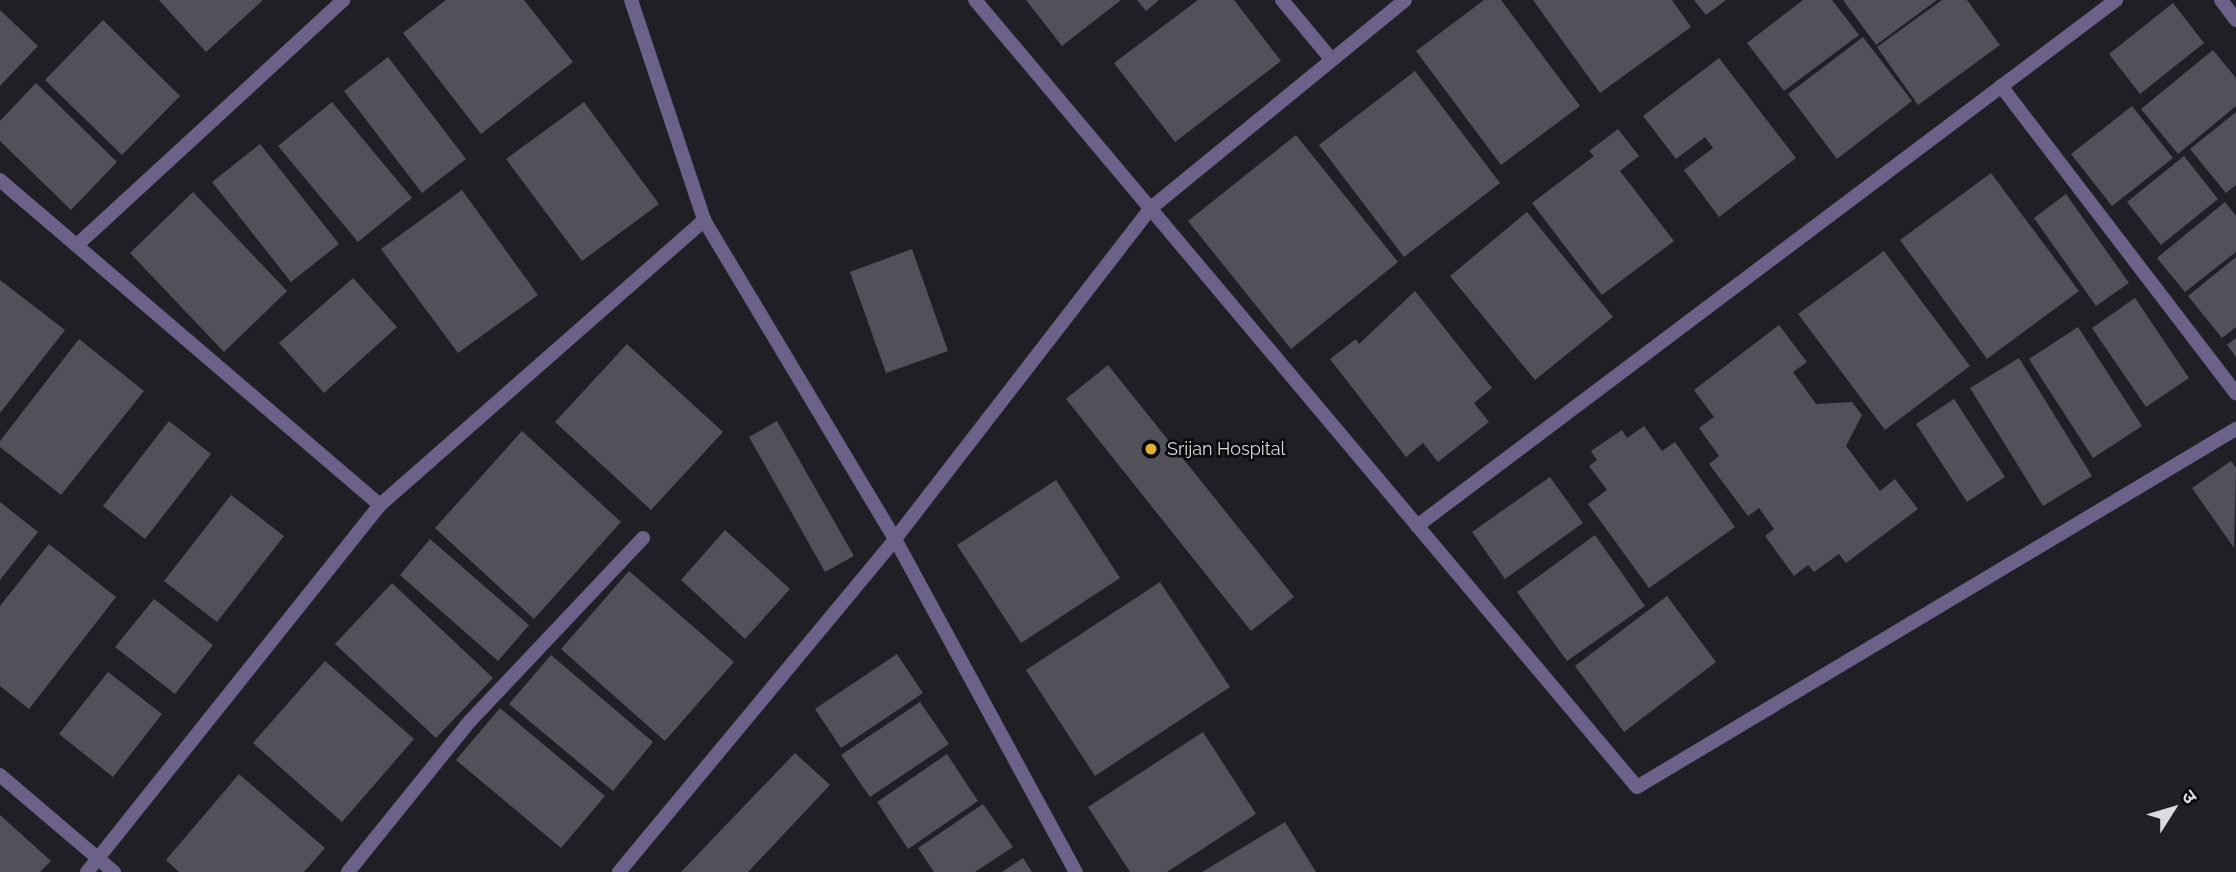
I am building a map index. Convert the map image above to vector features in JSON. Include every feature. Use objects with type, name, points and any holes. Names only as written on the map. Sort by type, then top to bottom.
[{"type":"street","points":[[77,245],[343,0]]},
{"type":"street","points":[[631,0],[704,220],[895,539],[1076,872]]},
{"type":"street","points":[[975,0],[1637,787],[2236,429]]},
{"type":"street","points":[[1282,0],[1332,60]]},
{"type":"street","points":[[619,872],[895,539],[1151,208],[1405,0]]},
{"type":"street","points":[[1417,526],[2116,0]]},
{"type":"street","points":[[2221,0],[2236,20]]},
{"type":"street","points":[[2001,86],[2236,393]]},
{"type":"street","points":[[0,180],[380,505]]},
{"type":"street","points":[[87,872],[380,505],[704,220]]},
{"type":"street","points":[[348,872],[470,721],[643,538]]},
{"type":"street","points":[[0,775],[114,872]]},
{"type":"building","points":[[159,0],[263,0],[206,52]]},
{"type":"building","points":[[446,0],[524,0],[573,62],[481,134],[403,33]]},
{"type":"building","points":[[1026,0],[1121,0],[1062,46]]},
{"type":"building","points":[[1137,0],[1159,0],[1146,11]]},
{"type":"building","points":[[1198,0],[1234,0],[1281,61],[1175,142],[1114,63]]},
{"type":"building","points":[[1484,0],[1501,0],[1580,106],[1501,165],[1416,51]]},
{"type":"building","points":[[1533,0],[1672,0],[1691,27],[1600,93]]},
{"type":"building","points":[[1694,0],[1726,0],[1706,15]]},
{"type":"building","points":[[1803,0],[1832,0],[1859,35],[1784,91],[1747,43]]},
{"type":"building","points":[[1843,0],[1937,0],[1876,45]]},
{"type":"building","points":[[1942,0],[1967,0],[2000,45],[1918,105],[1877,47]]},
{"type":"building","points":[[2173,3],[2204,43],[2140,94],[2109,54]]},
{"type":"building","points":[[0,10],[38,46],[0,86]]},
{"type":"building","points":[[103,20],[180,96],[122,155],[45,80]]},
{"type":"building","points":[[1863,37],[1912,101],[1837,159],[1788,94]]},
{"type":"building","points":[[2213,50],[2236,78],[2236,106],[2178,154],[2141,109]]},
{"type":"building","points":[[388,57],[466,159],[422,193],[344,91]]},
{"type":"building","points":[[1719,58],[1796,158],[1719,217],[1684,170],[1713,148],[1705,137],[1676,159],[1643,116]]},
{"type":"building","points":[[1415,71],[1500,183],[1404,257],[1319,145]]},
{"type":"building","points":[[36,83],[117,162],[71,210],[0,141],[0,121]]},
{"type":"building","points":[[332,102],[412,198],[358,242],[278,146]]},
{"type":"building","points":[[584,102],[659,204],[582,261],[506,159]]},
{"type":"building","points":[[2132,106],[2173,158],[2112,206],[2071,154]]},
{"type":"building","points":[[2236,112],[2236,185],[2226,193],[2190,149]]},
{"type":"building","points":[[1618,129],[1639,156],[1620,171],[1674,241],[1602,295],[1532,203],[1594,156],[1589,151]]},
{"type":"building","points":[[1296,135],[1398,262],[1291,349],[1188,221]]},
{"type":"building","points":[[260,144],[339,244],[291,282],[212,182]]},
{"type":"building","points":[[2184,156],[2218,199],[2161,245],[2127,202]]},
{"type":"building","points":[[1991,173],[2079,291],[1987,359],[1900,240]]},
{"type":"building","points":[[462,190],[538,295],[458,353],[381,249]]},
{"type":"building","points":[[193,192],[287,291],[224,352],[130,253]]},
{"type":"building","points":[[2066,194],[2129,283],[2096,306],[2034,218]]},
{"type":"building","points":[[2225,202],[2236,216],[2236,252],[2185,292],[2157,258]]},
{"type":"building","points":[[1527,212],[1613,317],[1535,380],[1450,276]]},
{"type":"building","points":[[912,249],[948,351],[886,373],[850,272]]},
{"type":"building","points":[[1884,251],[1970,366],[1885,430],[1798,314]]},
{"type":"building","points":[[2236,257],[2236,327],[2222,338],[2188,296]]},
{"type":"building","points":[[353,278],[397,327],[324,393],[279,343]]},
{"type":"building","points":[[0,280],[65,330],[0,413]]},
{"type":"building","points":[[1415,291],[1492,388],[1474,403],[1489,422],[1438,462],[1423,443],[1406,457],[1330,359],[1356,339],[1359,344]]},
{"type":"building","points":[[2135,298],[2189,378],[2146,407],[2092,328]]},
{"type":"building","points":[[1779,325],[1807,362],[1793,372],[1816,404],[1852,402],[1862,415],[1846,446],[1880,491],[1895,479],[1918,509],[1846,563],[1839,554],[1814,572],[1808,565],[1794,576],[1765,536],[1774,529],[1759,508],[1748,516],[1709,464],[1719,456],[1699,428],[1714,417],[1694,390]]},
{"type":"building","points":[[2078,327],[2142,426],[2093,458],[2029,359]]},
{"type":"building","points":[[2236,338],[2236,357],[2227,345]]},
{"type":"building","points":[[79,339],[144,391],[61,495],[0,447],[0,441]]},
{"type":"building","points":[[627,344],[723,432],[651,510],[555,422]]},
{"type":"building","points":[[2019,358],[2092,476],[2043,506],[1970,388]]},
{"type":"building","points":[[1108,365],[1294,597],[1251,631],[1066,399]]},
{"type":"building","points":[[1954,399],[2005,477],[1967,502],[1916,424]]},
{"type":"building","points":[[169,421],[211,454],[145,539],[103,506]]},
{"type":"building","points":[[777,421],[854,556],[825,572],[749,437]]},
{"type":"building","points":[[1644,426],[1662,451],[1675,442],[1735,527],[1649,588],[1588,504],[1607,490],[1589,466],[1597,460],[1591,451],[1622,430],[1627,438]]},
{"type":"building","points":[[522,431],[621,522],[534,619],[435,528]]},
{"type":"building","points":[[2231,461],[2236,468],[2234,548],[2192,488]]},
{"type":"building","points":[[1550,477],[1583,523],[1505,579],[1472,532]]},
{"type":"building","points":[[1056,480],[1120,578],[1021,643],[957,545]]},
{"type":"building","points":[[231,495],[284,536],[217,622],[164,581]]},
{"type":"building","points":[[0,502],[38,532],[0,580]]},
{"type":"building","points":[[725,530],[790,589],[745,639],[681,580]]},
{"type":"building","points":[[1595,535],[1645,606],[1567,661],[1517,592]]},
{"type":"building","points":[[430,539],[529,625],[498,661],[400,575]]},
{"type":"building","points":[[49,544],[116,597],[29,709],[0,686],[0,606]]},
{"type":"building","points":[[629,571],[734,662],[665,741],[561,649]]},
{"type":"building","points":[[1160,582],[1230,687],[1095,776],[1026,670]]},
{"type":"building","points":[[392,583],[493,678],[436,738],[335,644]]},
{"type":"building","points":[[1667,596],[1716,662],[1624,732],[1575,666]]},
{"type":"building","points":[[154,599],[213,645],[175,694],[115,647]]},
{"type":"building","points":[[897,654],[923,693],[841,748],[815,709]]},
{"type":"building","points":[[551,655],[653,742],[613,791],[509,704]]},
{"type":"building","points":[[325,661],[414,739],[342,822],[253,743]]},
{"type":"building","points":[[108,672],[162,714],[113,777],[59,734]]},
{"type":"building","points":[[920,702],[949,744],[870,797],[841,755]]},
{"type":"building","points":[[500,708],[605,796],[561,848],[456,760]]},
{"type":"building","points":[[1203,732],[1256,814],[1167,872],[1130,872],[1088,807]]},
{"type":"building","points":[[795,753],[830,785],[748,872],[681,872]]},
{"type":"building","points":[[947,754],[978,801],[908,849],[877,802]]},
{"type":"building","points":[[239,774],[325,848],[304,872],[179,872],[166,860]]},
{"type":"building","points":[[983,804],[1013,847],[975,872],[934,872],[918,848]]},
{"type":"building","points":[[0,815],[51,861],[40,872],[0,872]]},
{"type":"building","points":[[1285,822],[1316,872],[1202,872]]},
{"type":"building","points":[[1023,858],[1032,872],[1002,872]]},
{"type":"place","name":"Srijan Hospital","points":[[1151,449]]}]
